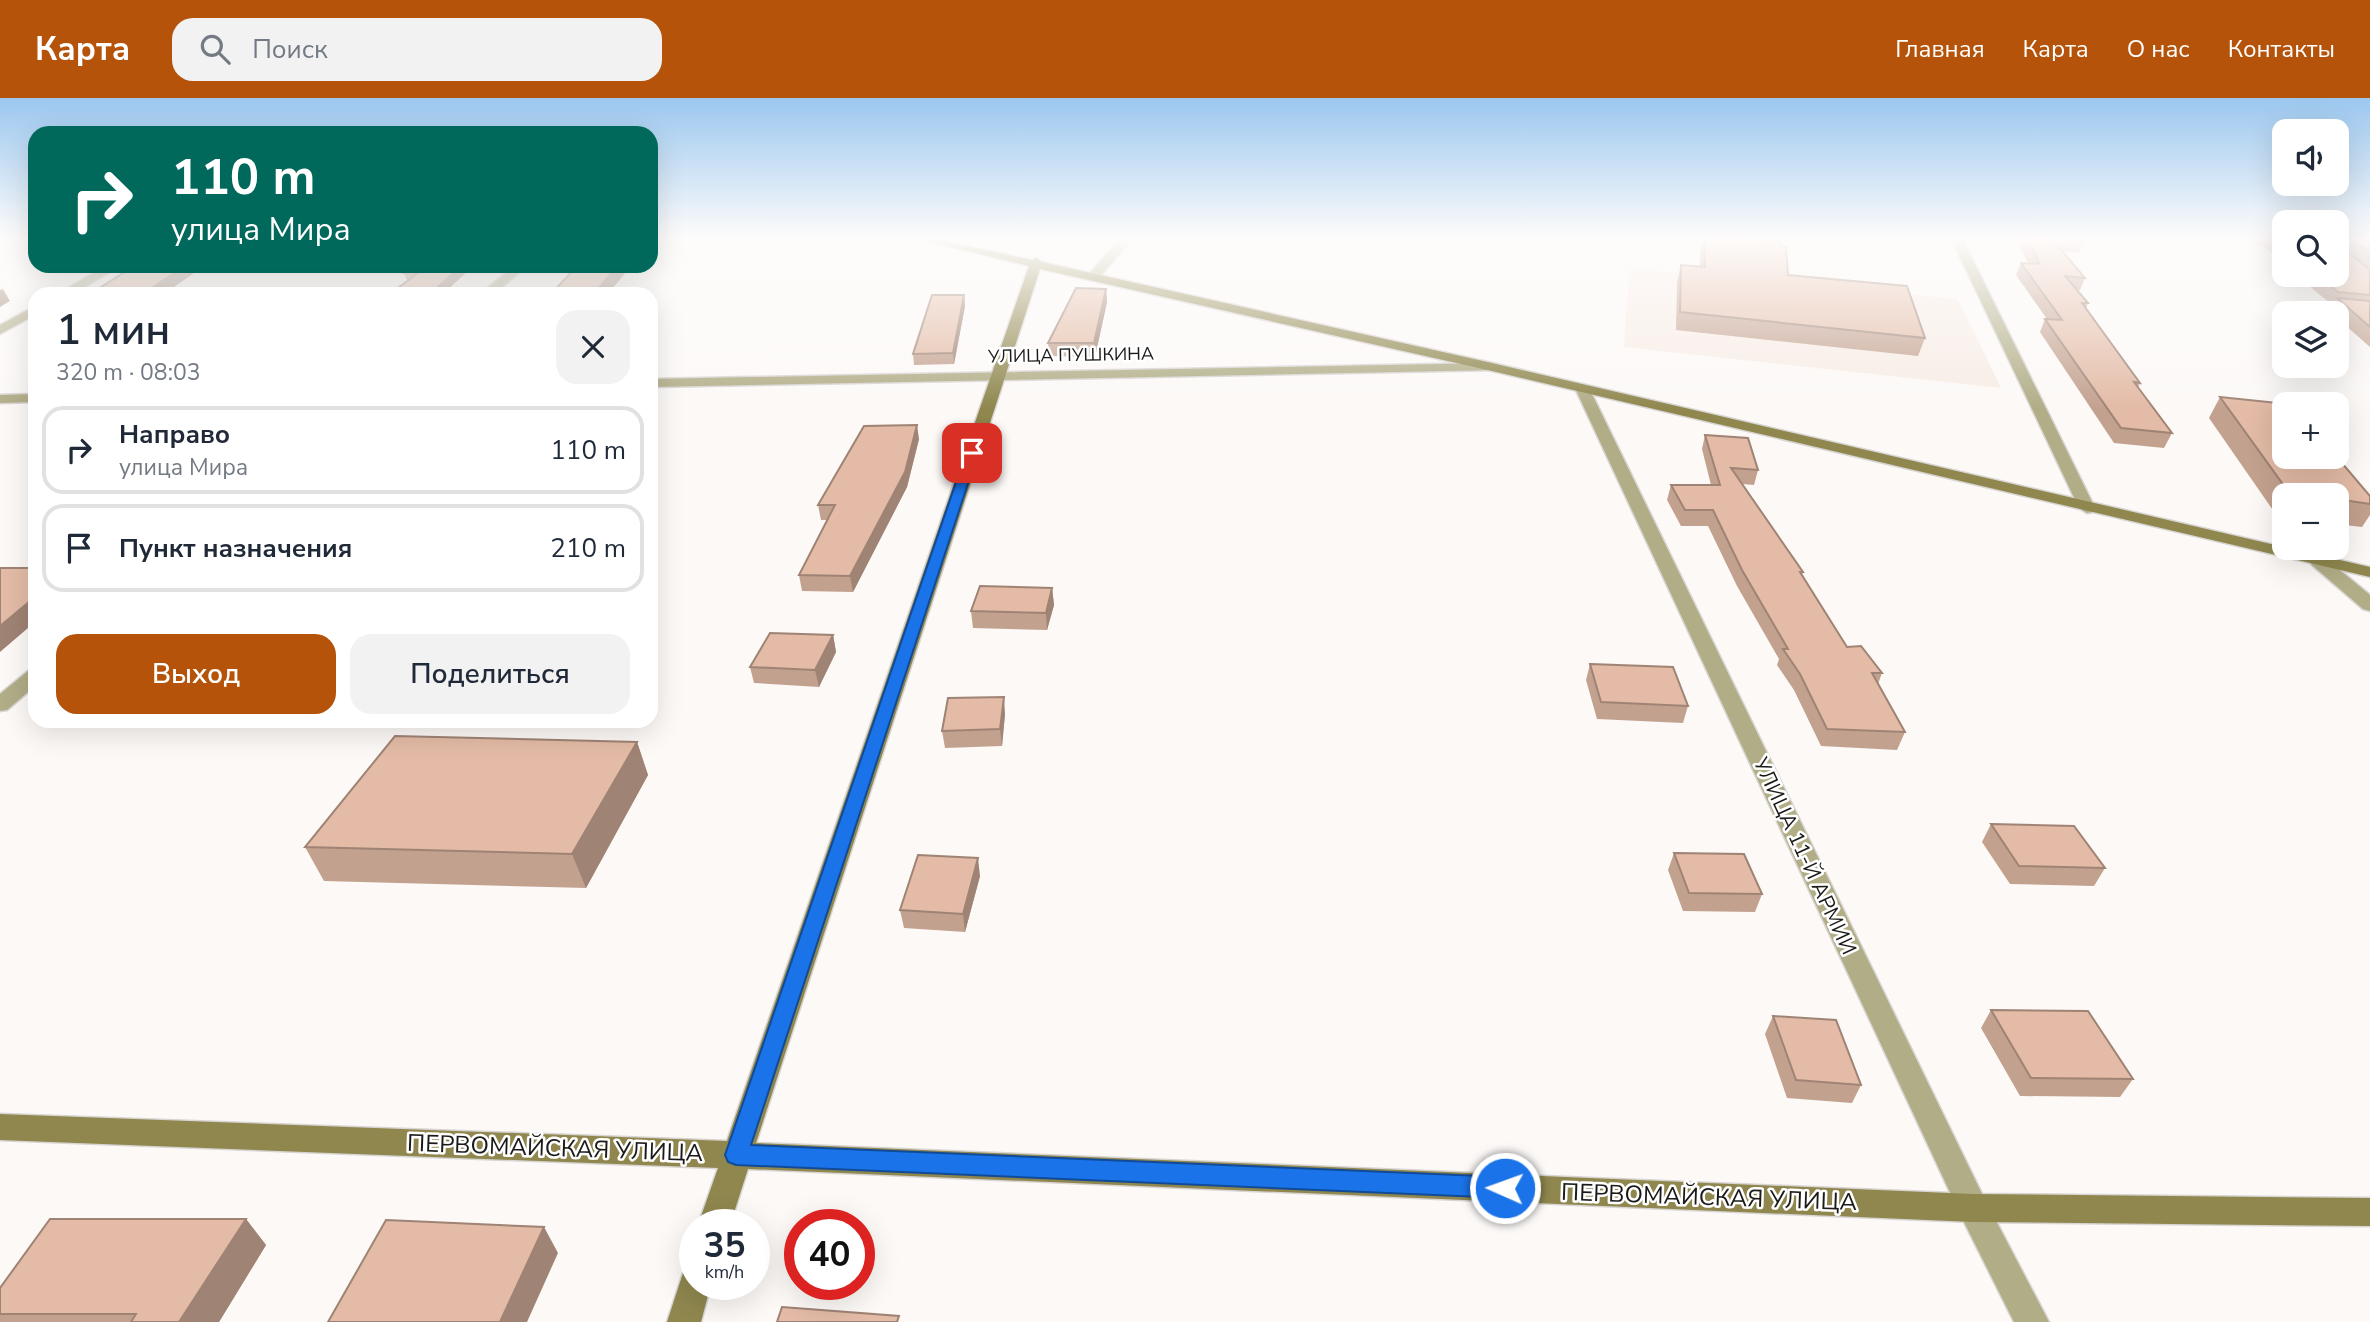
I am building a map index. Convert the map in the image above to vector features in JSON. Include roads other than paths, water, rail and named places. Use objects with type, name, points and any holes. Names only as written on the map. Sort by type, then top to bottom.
[{"type":"street","points":[[719,1209],[1025,295]]},
{"type":"street","points":[[1179,295],[2370,572]]},
{"type":"street","points":[[1984,295],[2087,508]]},
{"type":"street","points":[[0,330],[28,314]]},
{"type":"street","name":"УЛИЦА ПУШКИНА","points":[[658,383],[1492,366]]},
{"type":"street","name":"УЛИЦА 11-Й АРМИИ","points":[[1582,388],[1973,1208],[2032,1322]]},
{"type":"street","points":[[0,399],[28,398]]},
{"type":"street","points":[[2318,561],[2370,605]]},
{"type":"street","points":[[0,705],[28,681]]},
{"type":"street","name":"ПЕРВОМАЙСКАЯ УЛИЦА","points":[[0,1127],[736,1155],[1973,1208],[2370,1212]]},
{"type":"street","points":[[684,1322],[690,1300]]}]
